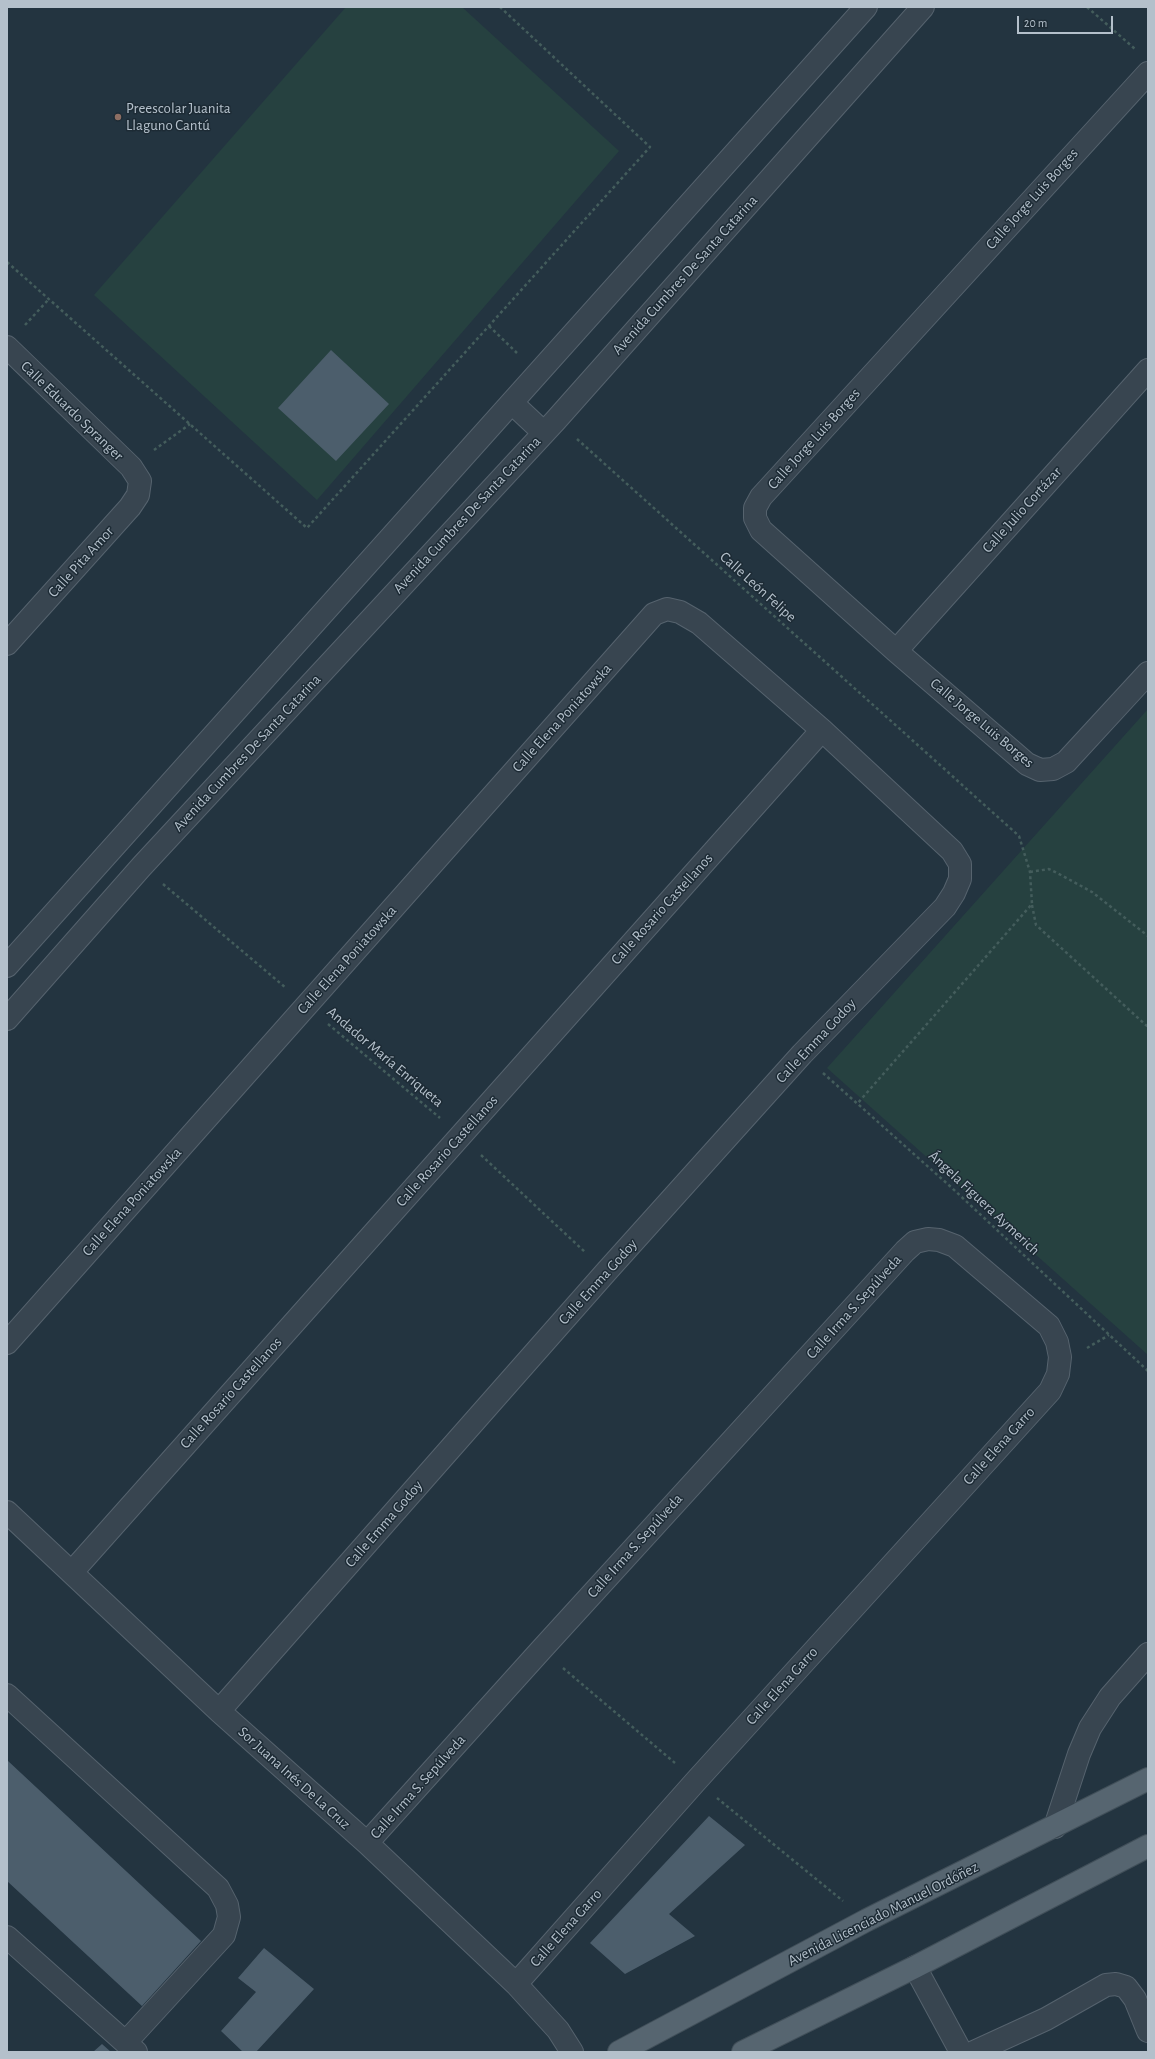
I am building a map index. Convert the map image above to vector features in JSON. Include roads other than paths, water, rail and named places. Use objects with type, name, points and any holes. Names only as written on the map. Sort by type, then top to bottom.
[{"type":"main road","name":"Avenida Licenciado Manuel Ordóñez","points":[[619,2052],[867,1920],[1148,1779]]},
{"type":"main road","points":[[742,2052],[915,1967],[1148,1846]]},
{"type":"street","points":[[7,966],[866,7]]},
{"type":"street","name":"Avenida Cumbres De Santa Catarina","points":[[7,1019],[142,866],[550,426],[923,7]]},
{"type":"street","name":"Calle Jorge Luis Borges","points":[[1148,73],[761,497],[755,508],[755,518],[761,530],[896,651],[1027,764],[1040,770],[1053,769],[1066,762],[1148,673]]},
{"type":"street","name":"Calle Eduardo Spranger","points":[[7,348],[134,471]]},
{"type":"street","name":"Calle Julio Cortázar","points":[[896,651],[1148,370]]},
{"type":"street","points":[[512,403],[550,426]]},
{"type":"street","name":"Calle Pita Amor","points":[[7,644],[130,507],[138,495],[140,481],[134,471]]},
{"type":"street","name":"Calle Elena Poniatowska","points":[[7,1342],[654,614],[667,609],[680,612],[699,623],[822,730],[952,851]]},
{"type":"street","name":"Calle Rosario Castellanos","points":[[72,1572],[822,730]]},
{"type":"street","name":"Calle Emma Godoy","points":[[219,1711],[606,1272],[802,1054],[945,907],[954,893],[960,879],[960,864],[952,851]]},
{"type":"street","name":"Calle Irma S. Sepúlveda","points":[[367,1843],[541,1650],[905,1251],[915,1242],[939,1240],[955,1246],[1049,1326],[1057,1342],[1060,1357],[1058,1374],[1050,1391]]},
{"type":"street","name":"Calle Elena Garro","points":[[516,1984],[706,1769],[1050,1391]]},
{"type":"street","name":"Sor Juana Inés De La Cruz","points":[[7,1512],[219,1711],[367,1843],[516,1984],[558,2030],[572,2052]]},
{"type":"street","points":[[1055,1827],[1079,1754],[1090,1728],[1110,1697],[1148,1654]]},
{"type":"street","points":[[7,1695],[218,1888],[227,1905],[229,1918],[224,1935],[131,2047],[7,1937]]},
{"type":"street","points":[[915,1967],[962,2052]]},
{"type":"street","points":[[974,2052],[1046,2019],[1106,1985],[1116,1984],[1126,1987],[1135,1999],[1148,2032]]},
{"type":"place","name":"Preescolar Juanita Llaguno Cantú","points":[[118,117]]}]
